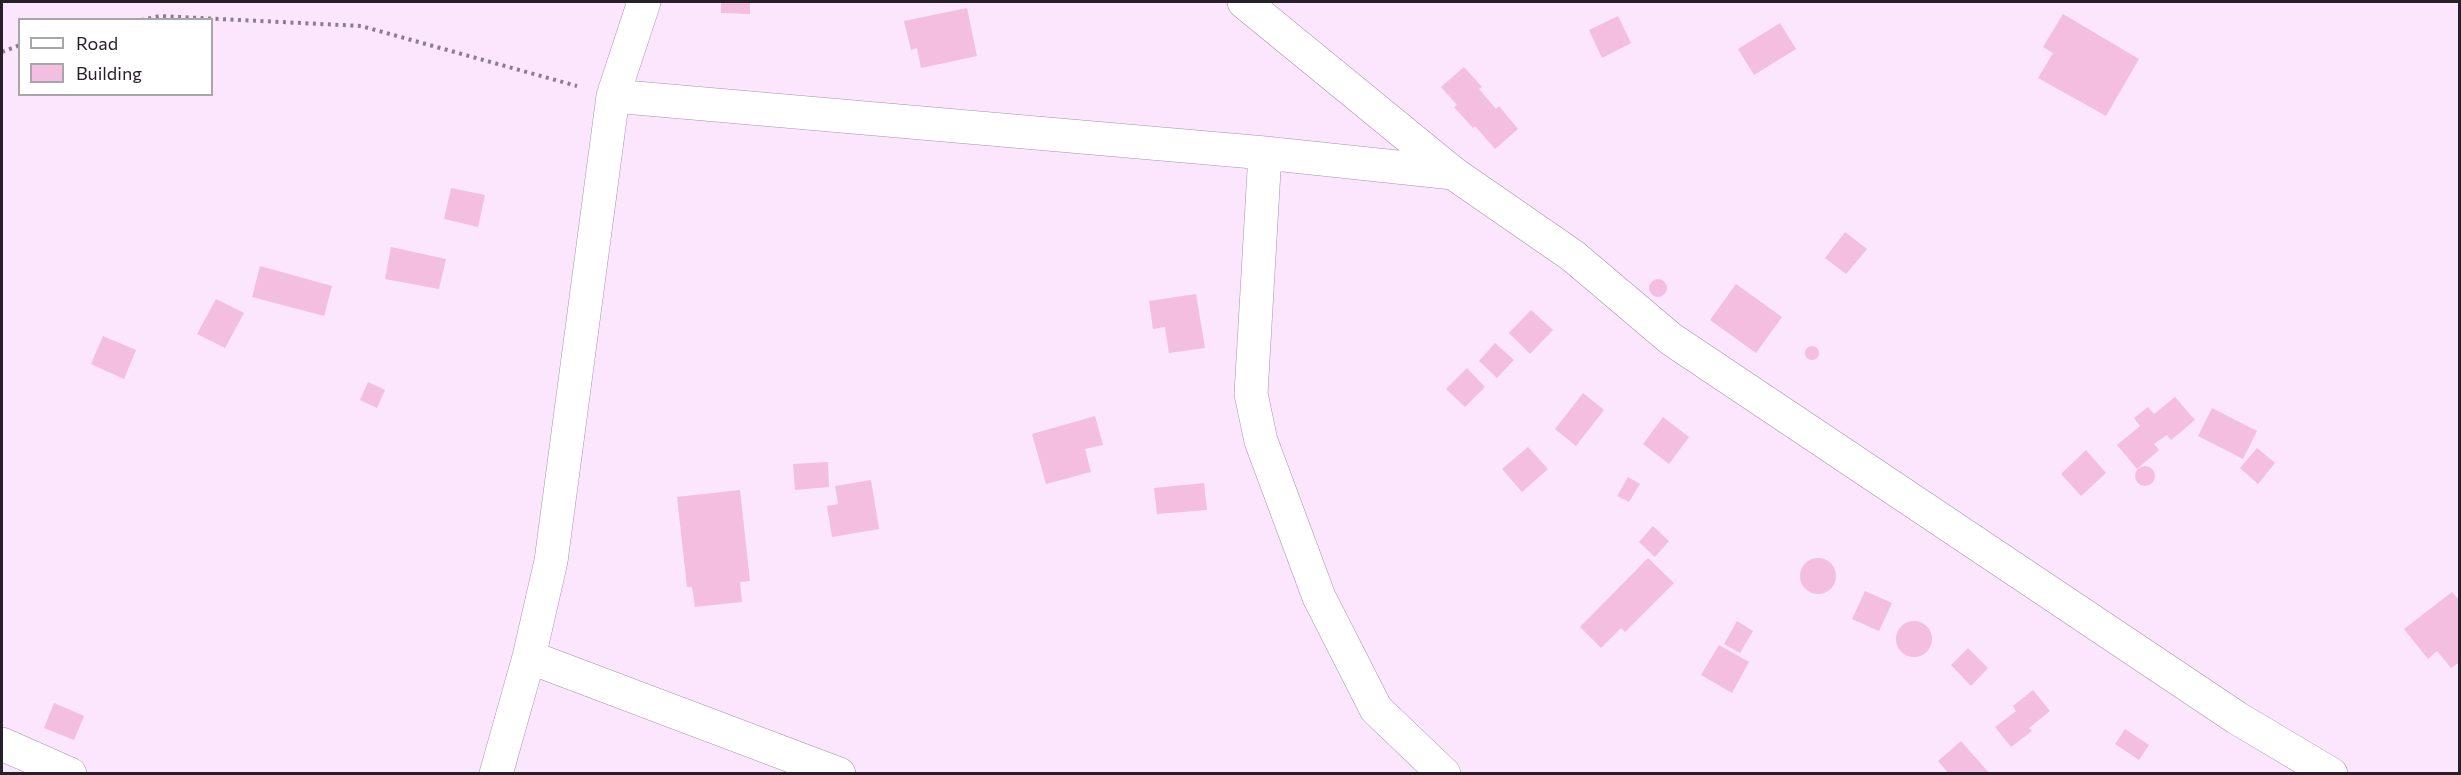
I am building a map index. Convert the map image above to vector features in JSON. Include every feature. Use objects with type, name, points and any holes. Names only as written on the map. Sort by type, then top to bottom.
[{"type":"street","points":[[496,774],[529,657],[551,561],[613,96],[645,2]]},
{"type":"street","points":[[1244,2],[1453,173],[1573,256],[1671,339],[2237,718],[2331,774]]},
{"type":"street","points":[[613,96],[1265,153],[1453,173]]},
{"type":"street","points":[[1265,153],[1251,394],[1261,441],[1319,597],[1376,710],[1444,774]]},
{"type":"street","points":[[529,657],[839,774]]},
{"type":"street","points":[[2,744],[70,774]]},
{"type":"path","points":[[150,18],[160,16],[200,18]]},
{"type":"path","points":[[213,19],[361,26],[613,96]]},
{"type":"path","points":[[2,52],[18,46]]},
{"type":"building","points":[[721,2],[750,2],[750,14],[721,13]]},
{"type":"building","points":[[967,8],[977,56],[921,68],[917,48],[911,50],[904,21]]},
{"type":"building","points":[[2063,14],[2139,59],[2106,116],[2038,78],[2053,53],[2043,47]]},
{"type":"building","points":[[1618,16],[1631,43],[1602,58],[1589,30]]},
{"type":"building","points":[[1780,23],[1796,49],[1754,75],[1738,49]]},
{"type":"building","points":[[1464,67],[1482,87],[1479,89],[1496,109],[1499,106],[1518,129],[1495,149],[1454,107],[1457,105],[1441,87]]},
{"type":"building","points":[[451,188],[485,195],[478,227],[444,219]]},
{"type":"building","points":[[1845,232],[1867,249],[1846,274],[1825,258]]},
{"type":"building","points":[[391,247],[446,259],[439,289],[385,279]]},
{"type":"building","points":[[260,266],[332,286],[324,316],[252,297]]},
{"type":"building","points":[[1654,279],[1662,279],[1667,284],[1665,295],[1654,297],[1649,292],[1649,284]]},
{"type":"building","points":[[1736,284],[1782,317],[1756,353],[1710,320]]},
{"type":"building","points":[[1196,294],[1205,348],[1169,353],[1165,327],[1153,329],[1149,301]]},
{"type":"building","points":[[216,299],[244,313],[225,348],[197,334]]},
{"type":"building","points":[[1531,310],[1553,330],[1530,354],[1509,333]]},
{"type":"building","points":[[103,336],[136,350],[124,379],[91,364]]},
{"type":"building","points":[[1495,343],[1514,360],[1497,378],[1479,361]]},
{"type":"building","points":[[1809,346],[1815,346],[1819,353],[1815,360],[1809,360],[1805,356],[1805,350]]},
{"type":"building","points":[[1467,368],[1485,387],[1465,407],[1446,389]]},
{"type":"building","points":[[368,382],[385,390],[377,408],[360,400]]},
{"type":"building","points":[[1583,393],[1604,410],[1576,446],[1555,429]]},
{"type":"building","points":[[2175,397],[2195,420],[2171,440],[2167,435],[2154,444],[2159,450],[2137,469],[2117,445],[2140,426],[2134,418],[2148,407],[2154,414]]},
{"type":"building","points":[[2212,408],[2257,431],[2243,459],[2198,436]]},
{"type":"building","points":[[1095,416],[1103,445],[1085,449],[1091,472],[1046,484],[1032,434]]},
{"type":"building","points":[[1663,417],[1689,437],[1669,464],[1643,444]]},
{"type":"building","points":[[1528,447],[1548,469],[1522,492],[1502,469]]},
{"type":"building","points":[[2257,448],[2275,463],[2258,484],[2240,468]]},
{"type":"building","points":[[2086,450],[2106,473],[2081,496],[2061,474]]},
{"type":"building","points":[[828,462],[829,487],[795,490],[793,464]]},
{"type":"building","points":[[2145,466],[2152,469],[2155,476],[2152,483],[2145,486],[2138,483],[2135,476],[2138,469]]},
{"type":"building","points":[[1628,477],[1640,484],[1629,502],[1617,496]]},
{"type":"building","points":[[871,480],[879,529],[832,537],[827,506],[838,504],[835,486]]},
{"type":"building","points":[[1204,483],[1207,510],[1157,514],[1154,488]]},
{"type":"building","points":[[740,490],[750,581],[740,582],[742,602],[695,607],[692,587],[687,587],[677,497]]},
{"type":"building","points":[[1653,526],[1669,541],[1655,557],[1639,542]]},
{"type":"building","points":[[1648,558],[1674,583],[1625,632],[1621,628],[1601,648],[1580,627]]},
{"type":"building","points":[[1818,558],[1830,564],[1836,576],[1830,588],[1818,594],[1806,588],[1800,576],[1806,564]]},
{"type":"building","points":[[1865,591],[1892,603],[1879,631],[1852,619]]},
{"type":"building","points":[[2452,592],[2460,601],[2460,662],[2451,668],[2437,651],[2428,659],[2404,629]]},
{"type":"building","points":[[1737,621],[1753,631],[1740,653],[1724,644]]},
{"type":"building","points":[[1914,621],[1927,626],[1932,639],[1927,652],[1914,657],[1901,652],[1896,639],[1901,626]]},
{"type":"building","points":[[1719,645],[1749,662],[1732,693],[1701,675]]},
{"type":"building","points":[[1968,648],[1988,668],[1971,686],[1951,665]]},
{"type":"building","points":[[2033,690],[2050,711],[2029,728],[2032,731],[2011,747],[1995,727],[2016,711],[2013,706]]},
{"type":"building","points":[[54,703],[84,716],[74,740],[44,728]]},
{"type":"building","points":[[2125,729],[2149,745],[2139,760],[2115,744]]},
{"type":"building","points":[[1961,741],[1990,774],[1949,774],[1938,761]]}]
